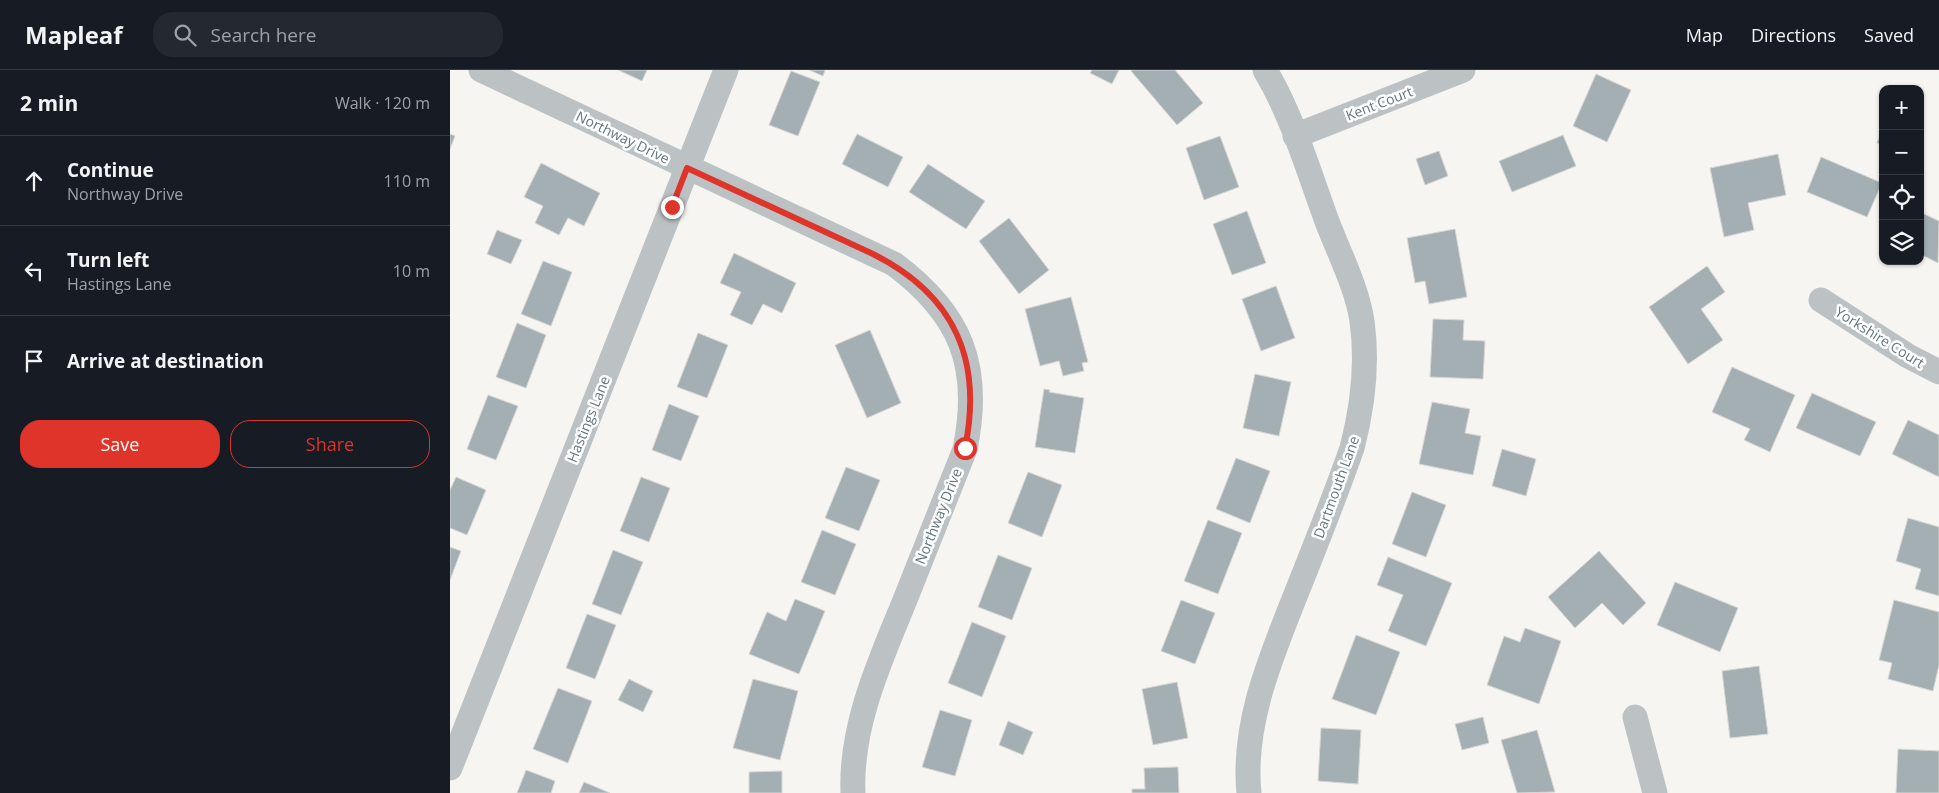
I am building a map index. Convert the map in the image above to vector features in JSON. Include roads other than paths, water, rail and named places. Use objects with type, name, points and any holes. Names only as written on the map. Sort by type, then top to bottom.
[{"type":"street","name":"Northway Drive","points":[[481,70],[894,264],[922,287],[941,306],[963,346],[968,363],[970,384],[970,422],[965,448],[865,706],[854,759],[853,793]]},
{"type":"street","name":"Hastings Lane","points":[[450,768],[726,70]]},
{"type":"street","name":"Dartmouth Lane","points":[[1249,793],[1250,739],[1257,706],[1278,638],[1352,448],[1358,426],[1366,361],[1362,319],[1352,285],[1295,136],[1265,70]]},
{"type":"street","name":"Kent Court","points":[[1295,136],[1464,70]]},
{"type":"street","name":"Yorkshire Court","points":[[1821,300],[1908,356],[1939,372]]},
{"type":"street","points":[[1635,718],[1655,793]]}]
